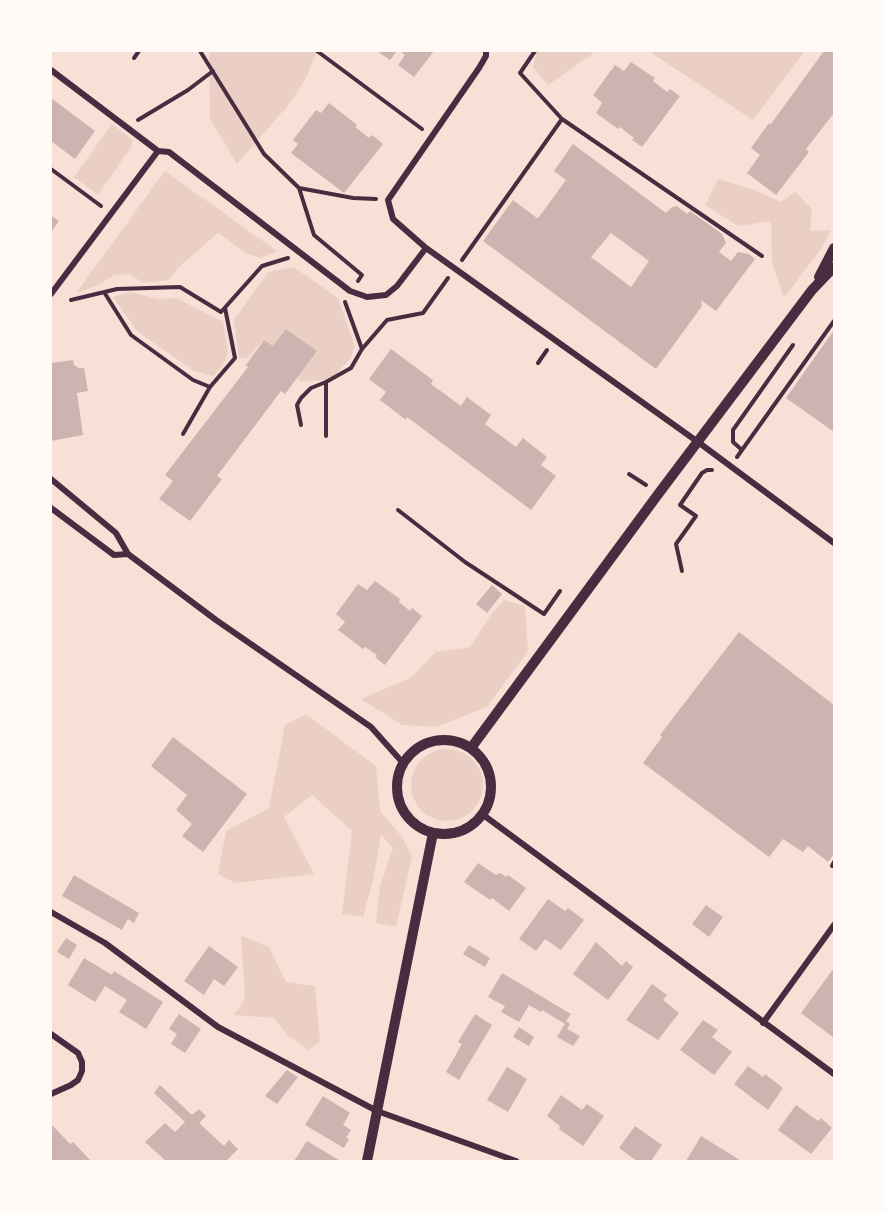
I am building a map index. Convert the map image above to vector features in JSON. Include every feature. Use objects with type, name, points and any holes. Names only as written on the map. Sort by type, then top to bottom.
[{"type":"street","points":[[486,51],[486,56],[479,68],[388,200],[393,219],[426,248],[698,442],[834,543]]},
{"type":"street","points":[[51,70],[158,151],[170,152],[350,291],[367,297],[386,295],[397,286],[426,248]]},
{"type":"street","points":[[51,294],[158,151]]},
{"type":"street","points":[[812,290],[834,248]]},
{"type":"street","points":[[471,748],[812,290],[834,267]]},
{"type":"street","points":[[51,479],[116,533],[128,554],[216,620],[371,727],[403,763]]},
{"type":"street","points":[[51,508],[114,555],[128,554]]},
{"type":"street","points":[[446,740],[471,748],[485,765],[491,781],[488,804],[482,814],[472,825],[461,831],[445,834],[433,833],[416,825],[400,806],[397,793],[398,776],[403,763],[420,746],[429,742],[446,740]]},
{"type":"street","points":[[482,814],[834,1074]]},
{"type":"street","points":[[367,1161],[433,833]]},
{"type":"street","points":[[51,912],[105,943],[218,1027],[376,1111],[516,1161]]},
{"type":"street","points":[[763,1023],[834,925]]},
{"type":"street","points":[[51,1034],[78,1053],[82,1062],[82,1071],[78,1080],[51,1094]]},
{"type":"path","points":[[134,58],[139,51]]},
{"type":"path","points":[[200,51],[264,154],[298,188],[314,235],[362,275],[345,302],[362,349]]},
{"type":"path","points":[[317,51],[432,136]]},
{"type":"path","points":[[535,51],[520,73],[562,119],[762,256]]},
{"type":"path","points":[[127,127],[188,90],[213,71]]},
{"type":"path","points":[[301,425],[297,405],[311,388],[351,368],[362,349],[387,321],[423,313],[562,119]]},
{"type":"path","points":[[51,169],[111,213]]},
{"type":"path","points":[[298,188],[353,198],[388,200]]},
{"type":"path","points":[[71,300],[117,289],[180,287],[221,312],[262,266],[303,254]]},
{"type":"path","points":[[104,292],[131,335],[193,380],[210,387]]},
{"type":"path","points":[[183,434],[210,387],[235,358],[225,307]]},
{"type":"path","points":[[682,571],[676,544],[696,516],[680,505],[702,473],[712,470],[723,477],[834,321]]},
{"type":"path","points":[[742,450],[733,442],[733,430],[795,342]]},
{"type":"path","points":[[326,382],[326,436]]},
{"type":"path","points":[[629,474],[638,480]]},
{"type":"path","points":[[398,510],[465,562],[544,614],[560,591]]},
{"type":"shaded area","points":[[209,51],[317,51],[306,78],[291,102],[237,164],[210,119]]},
{"type":"shaded area","points":[[537,51],[594,51],[548,85],[533,67]]},
{"type":"shaded area","points":[[651,51],[805,51],[753,120]]},
{"type":"shaded area","points":[[112,124],[133,140],[131,147],[98,195],[74,177]]},
{"type":"shaded area","points":[[165,171],[277,251],[261,258],[247,254],[218,233],[178,268],[169,280],[143,283],[130,274],[114,275],[99,285],[76,293]]},
{"type":"shaded area","points":[[718,179],[752,189],[781,202],[795,192],[812,209],[810,231],[831,230],[821,249],[784,298],[772,263],[771,221],[738,226],[705,205]]},
{"type":"shaded area","points":[[294,267],[338,298],[355,346],[350,359],[331,379],[301,382],[297,378],[316,351],[286,329],[273,346],[264,340],[246,358],[239,358],[234,320],[268,272]]},
{"type":"shaded area","points":[[131,292],[158,299],[177,298],[223,322],[228,351],[225,362],[213,376],[194,371],[138,332],[113,297]]},
{"type":"shaded area","points":[[504,600],[525,606],[528,651],[487,707],[436,727],[402,725],[361,699],[410,678],[436,652],[470,647],[490,616]]},
{"type":"shaded area","points":[[306,714],[376,766],[380,811],[402,837],[412,856],[396,927],[376,923],[380,886],[393,848],[381,835],[373,880],[363,917],[342,914],[352,831],[312,795],[284,817],[314,874],[235,883],[218,874],[226,831],[269,808],[285,725]]},
{"type":"shaded area","points":[[447,749],[467,755],[477,765],[483,785],[477,805],[467,815],[447,821],[427,815],[417,805],[411,785],[417,765],[427,755]]},
{"type":"shaded area","points":[[241,936],[269,947],[286,982],[315,986],[320,1041],[309,1050],[288,1036],[274,1018],[234,1015],[245,998]]},
{"type":"building","points":[[377,51],[397,51],[390,60]]},
{"type":"building","points":[[400,51],[434,51],[414,77],[398,65],[405,55]]},
{"type":"building","points":[[824,51],[834,51],[834,113],[806,149],[809,152],[776,195],[747,173],[760,155],[751,148]]},
{"type":"building","points":[[631,62],[655,78],[653,81],[667,92],[670,89],[680,96],[642,147],[620,127],[618,129],[596,113],[602,103],[593,95],[615,65],[624,71]]},
{"type":"building","points":[[51,98],[95,131],[75,159],[51,141]]},
{"type":"building","points":[[329,103],[357,125],[355,127],[369,138],[372,135],[383,144],[344,193],[291,153],[298,144],[293,140],[316,110],[321,113]]},
{"type":"building","points":[[573,144],[666,213],[672,207],[677,206],[687,214],[690,211],[722,234],[726,243],[719,252],[731,261],[738,252],[749,254],[755,259],[716,311],[701,300],[702,306],[656,369],[483,241],[513,200],[537,218],[539,217],[566,180],[554,171]],"holes":[[[611,233],[649,261],[631,287],[591,257]]]},
{"type":"building","points":[[51,216],[59,221],[51,232]]},
{"type":"building","points":[[286,329],[317,351],[285,394],[281,391],[217,476],[222,479],[190,521],[159,499],[173,481],[165,475],[248,367],[246,365],[264,340],[273,346]]},
{"type":"building","points":[[834,330],[834,432],[786,398]]},
{"type":"building","points":[[391,349],[433,380],[431,384],[461,406],[467,397],[491,415],[485,424],[516,447],[523,438],[547,457],[541,465],[556,476],[531,510],[407,417],[406,420],[380,400],[386,392],[369,379]]},
{"type":"building","points":[[73,360],[74,365],[84,368],[88,391],[77,393],[83,435],[51,441],[51,363]]},
{"type":"building","points":[[375,581],[400,599],[399,602],[410,611],[412,608],[422,616],[385,665],[375,657],[377,655],[365,647],[363,649],[338,630],[345,622],[336,614],[358,584],[367,590]]},
{"type":"building","points":[[492,585],[502,594],[487,613],[476,604]]},
{"type":"building","points":[[739,632],[834,705],[834,854],[828,862],[808,846],[803,852],[783,839],[769,857],[643,763],[662,737],[660,735]]},
{"type":"building","points":[[173,737],[247,794],[203,852],[182,836],[192,824],[176,810],[187,795],[151,766]]},
{"type":"building","points":[[478,863],[496,875],[500,873],[506,877],[508,875],[526,888],[509,911],[464,882]]},
{"type":"building","points":[[74,875],[139,913],[134,923],[128,919],[122,930],[62,896]]},
{"type":"building","points":[[548,899],[565,911],[568,908],[584,920],[561,950],[545,939],[536,951],[519,939]]},
{"type":"building","points":[[706,905],[723,917],[709,937],[692,924]]},
{"type":"building","points":[[66,938],[77,945],[69,959],[57,952]]},
{"type":"building","points":[[596,942],[622,966],[626,961],[633,967],[608,1000],[573,974]]},
{"type":"building","points":[[469,945],[490,958],[485,967],[463,954]]},
{"type":"building","points":[[209,946],[238,967],[224,986],[214,979],[204,995],[184,981]]},
{"type":"building","points":[[84,958],[112,975],[114,971],[163,1002],[146,1029],[119,1012],[127,1000],[105,986],[95,1002],[68,985]]},
{"type":"building","points":[[834,968],[834,1038],[801,1013]]},
{"type":"building","points":[[502,973],[571,1014],[566,1021],[570,1024],[567,1029],[580,1036],[573,1046],[557,1037],[565,1024],[542,1010],[541,1012],[529,1005],[519,1022],[501,1012],[505,1006],[488,997]]},
{"type":"building","points":[[652,984],[667,995],[663,1000],[679,1013],[658,1040],[626,1020]]},
{"type":"building","points":[[179,1014],[201,1029],[185,1053],[171,1044],[177,1034],[169,1029]]},
{"type":"building","points":[[475,1014],[492,1025],[459,1080],[446,1072],[462,1044],[458,1042]]},
{"type":"building","points":[[703,1020],[718,1030],[712,1037],[732,1052],[714,1075],[680,1050]]},
{"type":"building","points":[[519,1027],[534,1037],[529,1046],[513,1037]]},
{"type":"building","points":[[748,1066],[763,1077],[765,1074],[783,1088],[768,1110],[734,1084]]},
{"type":"building","points":[[507,1067],[527,1079],[508,1112],[487,1100]]},
{"type":"building","points":[[287,1070],[298,1077],[277,1104],[265,1096]]},
{"type":"building","points":[[160,1085],[192,1115],[199,1109],[206,1116],[199,1123],[224,1146],[229,1140],[238,1149],[226,1161],[166,1161],[145,1142],[165,1123],[175,1132],[185,1122],[154,1093]]},
{"type":"building","points":[[561,1095],[582,1110],[587,1104],[604,1116],[583,1146],[559,1129],[560,1126],[547,1116]]},
{"type":"building","points":[[323,1096],[350,1113],[343,1125],[351,1130],[344,1148],[305,1125]]},
{"type":"building","points":[[796,1105],[818,1121],[821,1118],[832,1128],[811,1154],[778,1130]]},
{"type":"building","points":[[51,1124],[70,1144],[73,1142],[91,1161],[51,1161]]},
{"type":"building","points":[[635,1126],[662,1145],[651,1161],[637,1161],[619,1148]]},
{"type":"building","points":[[701,1136],[732,1155],[741,1161],[686,1161]]},
{"type":"building","points":[[307,1141],[339,1160],[339,1161],[294,1161]]}]
